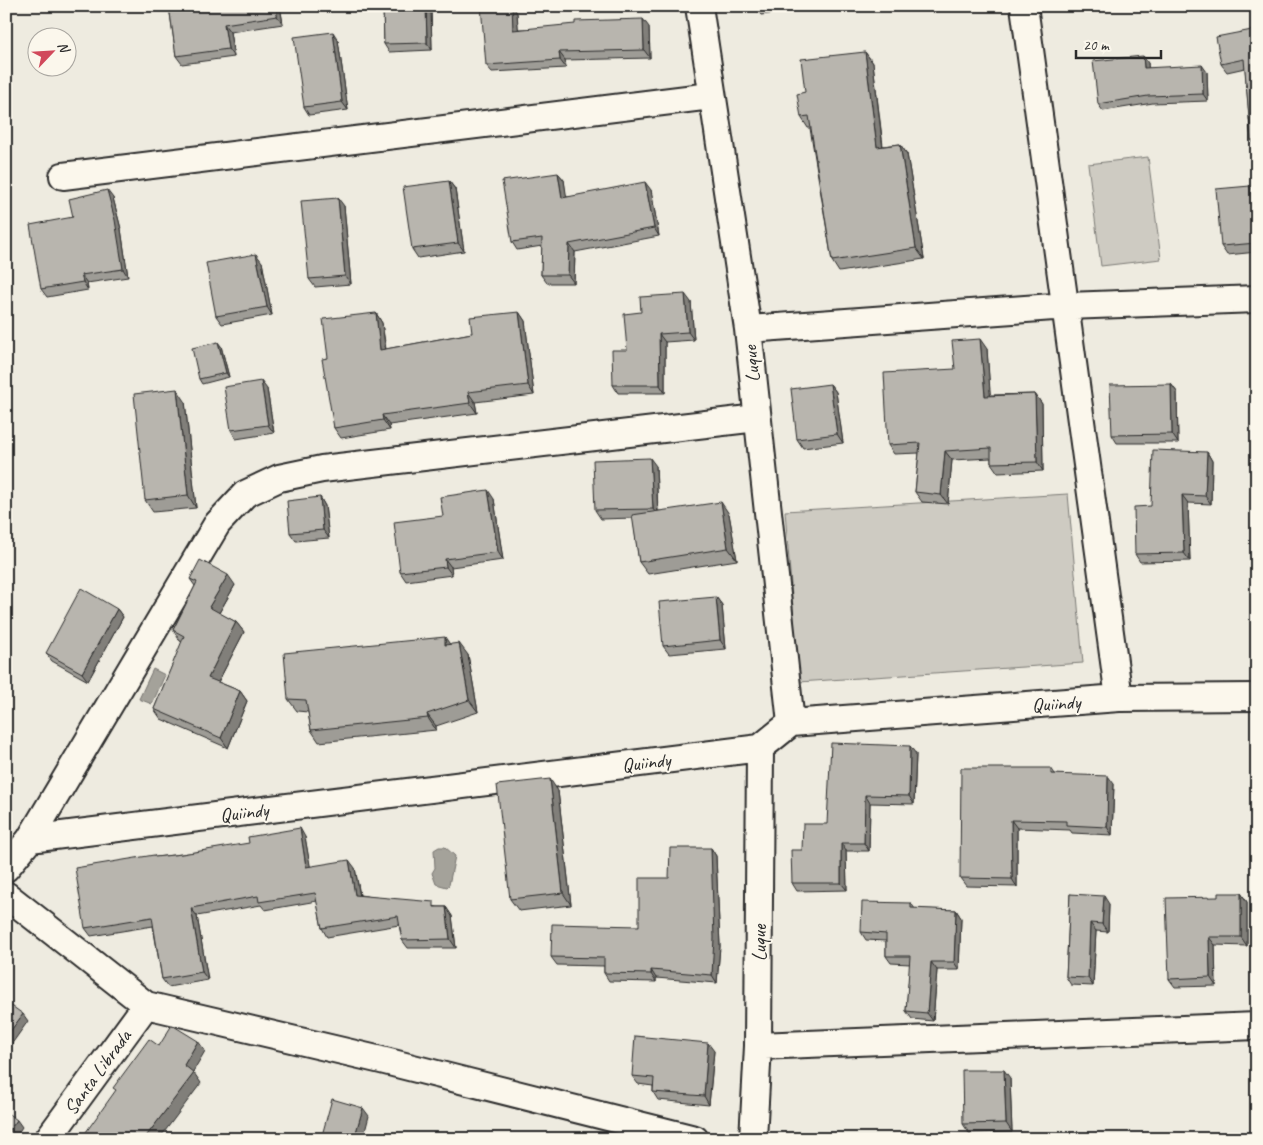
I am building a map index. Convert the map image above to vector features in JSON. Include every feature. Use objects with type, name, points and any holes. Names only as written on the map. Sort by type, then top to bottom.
[{"type":"street","name":"Luque","points":[[699,6],[711,96],[748,330],[756,418],[791,724]]},
{"type":"street","points":[[1024,6],[1067,306],[1119,698]]},
{"type":"street","points":[[63,176],[711,96]]},
{"type":"street","points":[[748,330],[1067,306],[1257,299]]},
{"type":"street","points":[[6,868],[30,839],[217,524],[245,494],[279,478],[322,469],[756,418]]},
{"type":"street","name":"Quiindy","points":[[791,724],[1119,698],[1257,697]]},
{"type":"street","points":[[760,748],[791,724]]},
{"type":"street","name":"Luque","points":[[753,1139],[758,1046],[760,748]]},
{"type":"street","name":"Quiindy","points":[[30,839],[760,748]]},
{"type":"street","points":[[6,896],[146,1005],[381,1060],[695,1139]]},
{"type":"street","name":"Santa Librada","points":[[48,1139],[146,1005]]},
{"type":"street","points":[[758,1046],[1257,1026]]},
{"type":"shaded area","points":[[1148,157],[1161,259],[1101,266],[1088,164]]},
{"type":"shaded area","points":[[1068,494],[1083,663],[799,682],[785,511]]},
{"type":"shaded area","points":[[153,669],[165,675],[152,704],[139,699]]},
{"type":"shaded area","points":[[439,847],[445,847],[455,856],[447,887],[436,884],[432,873],[435,868],[434,850]]},
{"type":"building","points":[[169,6],[276,6],[277,16],[224,24],[228,49],[176,56]]},
{"type":"building","points":[[383,6],[426,6],[427,43],[384,44]]},
{"type":"building","points":[[481,6],[512,6],[513,30],[575,24],[575,21],[643,19],[644,50],[559,52],[560,60],[486,65]]},
{"type":"building","points":[[1257,29],[1257,140],[1251,140],[1244,59],[1221,64],[1216,37]]},
{"type":"building","points":[[333,32],[342,102],[304,107],[294,37]]},
{"type":"building","points":[[865,52],[877,147],[900,144],[916,248],[832,261],[809,116],[801,117],[797,94],[805,92],[801,59]]},
{"type":"building","points":[[1143,56],[1144,68],[1202,65],[1203,94],[1148,96],[1098,104],[1093,61]]},
{"type":"building","points":[[558,173],[562,198],[645,182],[654,228],[569,244],[568,275],[541,275],[542,238],[512,242],[502,181]]},
{"type":"building","points":[[449,181],[458,243],[412,249],[403,187]]},
{"type":"building","points":[[1250,186],[1254,218],[1257,218],[1257,243],[1221,246],[1216,189]]},
{"type":"building","points":[[107,190],[115,220],[123,269],[81,275],[83,282],[41,289],[30,225],[73,217],[69,199]]},
{"type":"building","points":[[338,198],[345,276],[309,279],[301,201]]},
{"type":"building","points":[[256,254],[267,307],[216,316],[206,263]]},
{"type":"building","points":[[685,294],[688,332],[659,334],[660,385],[613,385],[612,350],[627,350],[624,314],[641,312],[640,297]]},
{"type":"building","points":[[519,312],[528,385],[468,392],[470,403],[382,415],[383,420],[334,428],[322,359],[328,358],[323,319],[376,313],[380,350],[472,333],[470,317]]},
{"type":"building","points":[[980,339],[985,396],[1035,394],[1037,462],[991,463],[991,448],[945,451],[941,495],[915,492],[920,443],[888,445],[884,373],[955,369],[952,341]]},
{"type":"building","points":[[218,342],[226,373],[199,379],[192,348]]},
{"type":"building","points":[[261,381],[268,425],[231,430],[224,387]]},
{"type":"building","points":[[830,384],[837,434],[797,439],[791,389]]},
{"type":"building","points":[[1171,384],[1172,434],[1112,435],[1110,385]]},
{"type":"building","points":[[177,389],[188,495],[145,500],[134,394]]},
{"type":"building","points":[[1153,450],[1207,452],[1205,496],[1182,495],[1184,553],[1135,554],[1134,507],[1151,506]]},
{"type":"building","points":[[650,458],[653,509],[595,510],[593,460]]},
{"type":"building","points":[[488,490],[498,552],[445,559],[446,567],[400,572],[394,522],[443,516],[440,497]]},
{"type":"building","points":[[320,497],[323,530],[290,533],[287,501]]},
{"type":"building","points":[[721,502],[728,548],[639,562],[632,515]]},
{"type":"building","points":[[200,560],[228,575],[209,607],[236,622],[208,678],[240,691],[221,738],[154,709],[184,636],[173,630],[197,582],[190,579]]},
{"type":"building","points":[[81,588],[117,609],[82,673],[46,653]]},
{"type":"building","points":[[716,597],[720,640],[663,646],[659,602]]},
{"type":"building","points":[[445,637],[445,645],[459,643],[469,700],[427,714],[428,718],[311,730],[306,700],[288,699],[284,653]]},
{"type":"building","points":[[831,743],[910,746],[909,796],[865,795],[864,843],[841,843],[841,883],[792,883],[791,850],[802,850],[803,824],[827,824]]},
{"type":"building","points":[[961,768],[1051,768],[1051,774],[1108,776],[1107,827],[1066,825],[1066,821],[1011,820],[1012,879],[960,878]]},
{"type":"building","points":[[550,779],[563,893],[510,899],[497,785]]},
{"type":"building","points":[[300,828],[306,867],[349,860],[355,895],[434,902],[434,907],[446,907],[450,939],[402,940],[398,916],[322,928],[315,893],[259,902],[258,896],[191,908],[202,972],[162,979],[152,917],[85,928],[75,868],[154,855],[155,857],[182,854],[249,843],[248,837]]},
{"type":"building","points":[[670,848],[711,848],[714,938],[712,975],[651,970],[651,974],[604,973],[604,958],[551,957],[552,924],[639,926],[639,878],[669,878]]},
{"type":"building","points":[[1218,893],[1241,893],[1241,937],[1209,937],[1210,977],[1169,979],[1166,898],[1218,897]]},
{"type":"building","points":[[1070,894],[1104,896],[1102,924],[1090,923],[1088,978],[1066,977]]},
{"type":"building","points":[[862,902],[911,903],[911,908],[956,910],[954,962],[931,962],[927,1013],[906,1011],[910,956],[886,956],[886,934],[861,932]]},
{"type":"building","points":[[6,1002],[23,1014],[6,1037]]},
{"type":"building","points":[[172,1025],[198,1041],[184,1065],[194,1073],[144,1139],[81,1139],[116,1090],[113,1088],[149,1039],[159,1046]]},
{"type":"building","points":[[635,1036],[708,1043],[704,1096],[653,1092],[654,1078],[632,1076]]},
{"type":"building","points":[[962,1070],[1004,1070],[1006,1123],[963,1124]]},
{"type":"building","points":[[332,1099],[363,1108],[354,1139],[321,1139]]},
{"type":"building","points":[[6,1112],[17,1120],[6,1135]]}]
